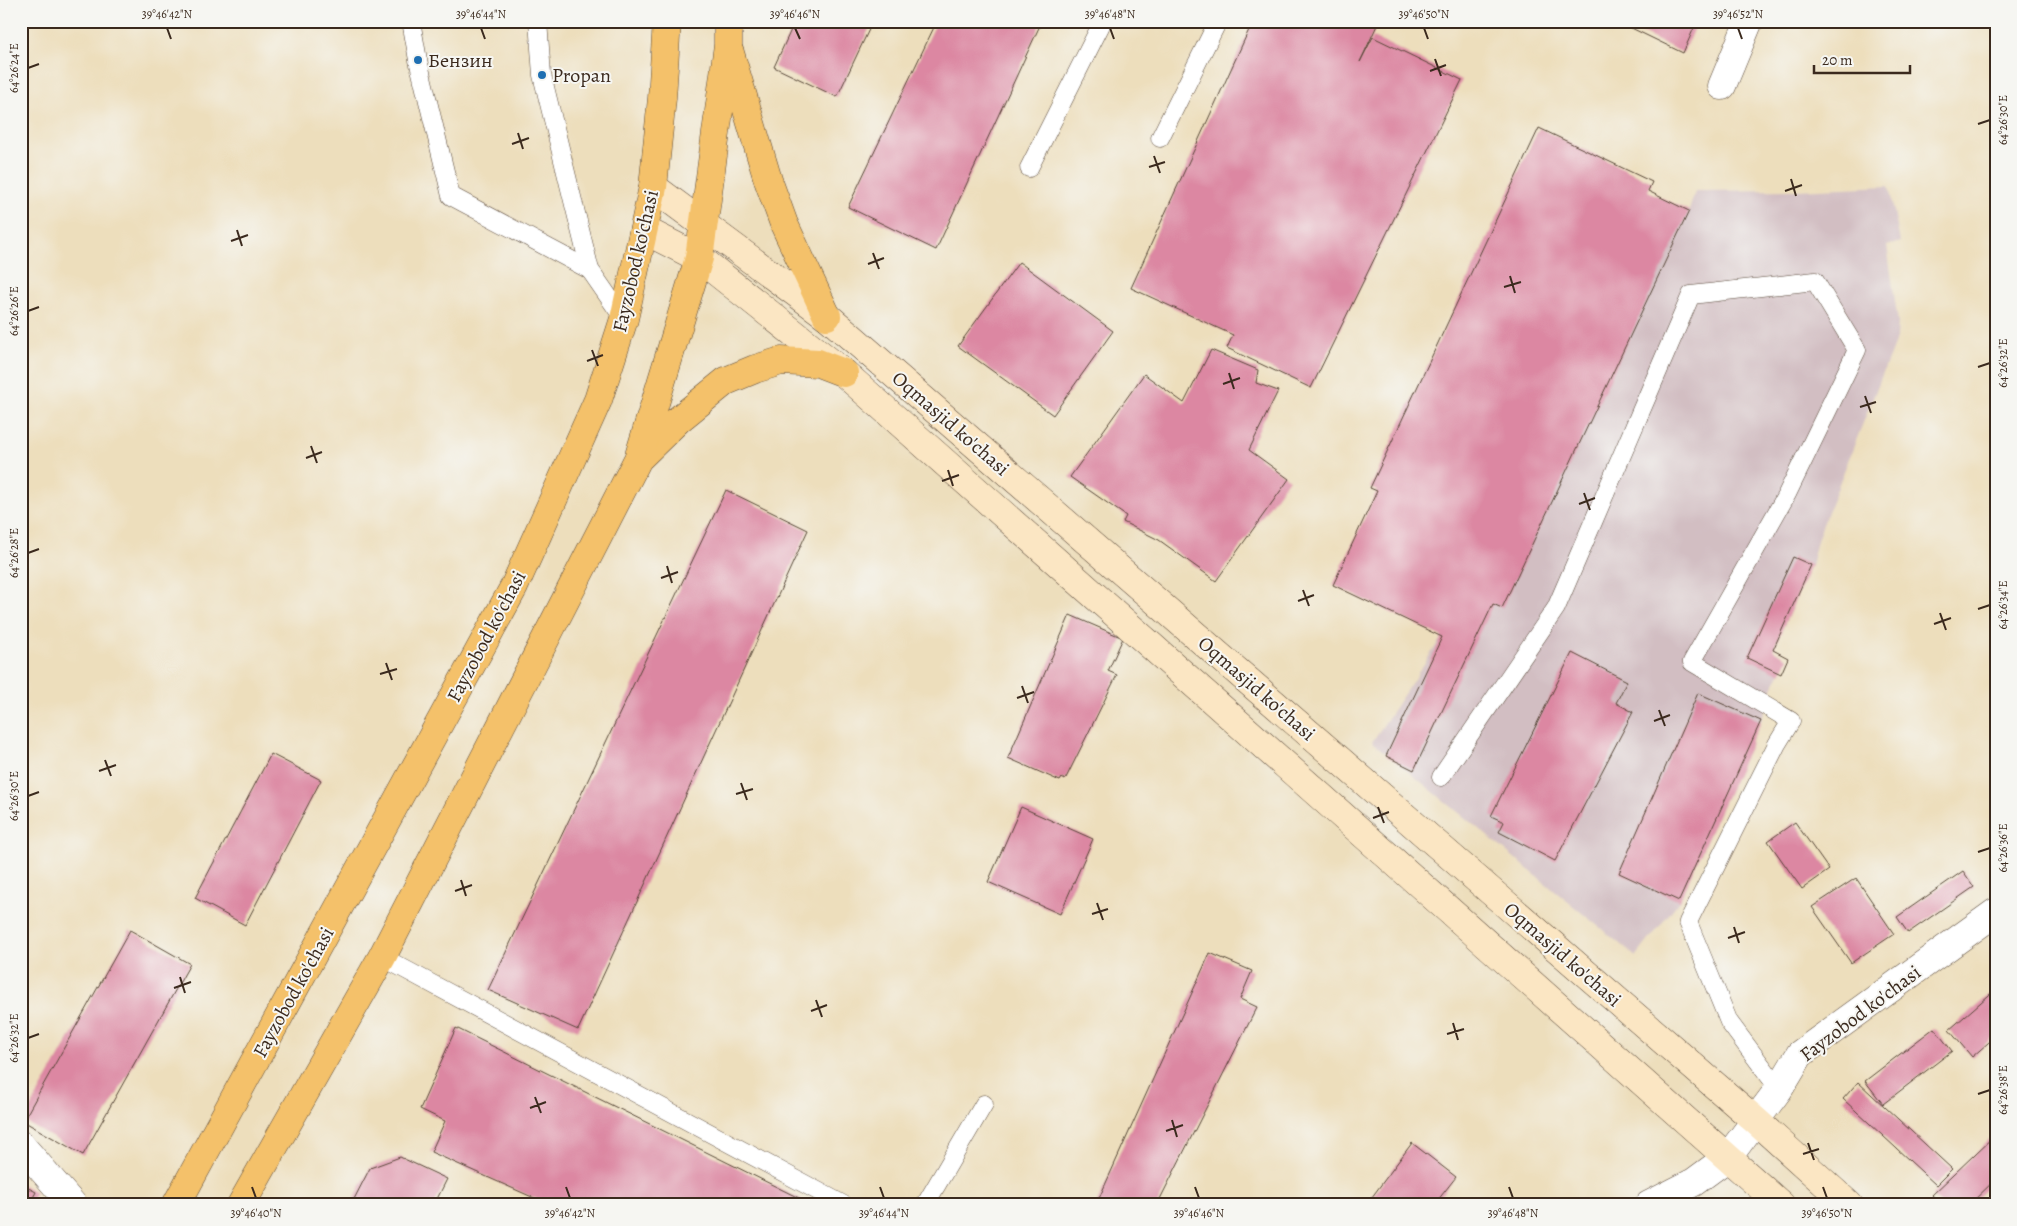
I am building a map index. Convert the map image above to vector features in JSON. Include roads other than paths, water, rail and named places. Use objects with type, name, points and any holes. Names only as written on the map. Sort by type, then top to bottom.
[{"type":"main road","name":"Fayzobod ko'chasi","points":[[176,1205],[514,587],[598,400],[624,319],[653,187],[667,21]]},
{"type":"main road","points":[[241,1205],[382,957],[638,459],[699,258],[705,224],[728,33]]},
{"type":"main road","points":[[728,33],[768,180],[784,224],[827,316]]},
{"type":"main road","name":"Oqmasjid ko'chasi","points":[[653,187],[827,316],[1756,1121],[1849,1205]]},
{"type":"main road","name":"Oqmasjid ko'chasi","points":[[644,230],[699,258],[844,373],[1781,1205]]},
{"type":"main road","points":[[638,459],[678,420],[726,381],[781,361],[818,363],[844,373]]},
{"type":"street","points":[[1722,86],[1749,21]]},
{"type":"street","name":"Fayzobod ko'chasi","points":[[1649,1205],[1694,1182],[1728,1157],[1780,1089],[1800,1054],[1996,912]]},
{"type":"street","points":[[21,1145],[73,1205]]},
{"type":"lane","points":[[411,21],[418,60],[451,196],[590,270]]},
{"type":"lane","points":[[538,21],[542,76],[590,270],[624,319]]},
{"type":"lane","points":[[1029,168],[1103,21]]},
{"type":"lane","points":[[1160,138],[1218,21]]},
{"type":"lane","points":[[1442,777],[1556,608],[1691,295],[1815,281],[1857,350],[1787,494],[1692,662],[1791,721],[1777,744],[1688,922],[1729,1022],[1780,1089]]},
{"type":"lane","points":[[382,957],[844,1205]]},
{"type":"lane","points":[[925,1205],[984,1104]]},
{"type":"place","name":"Бензин","points":[[418,60]]},
{"type":"place","name":"Propan","points":[[542,75]]}]
